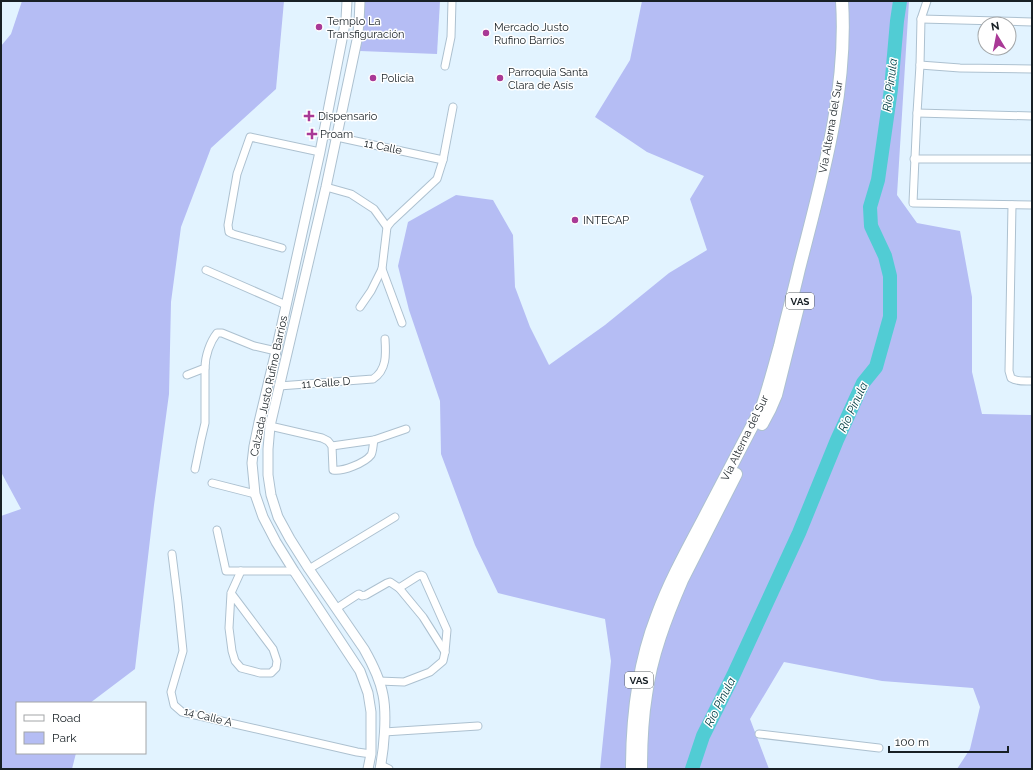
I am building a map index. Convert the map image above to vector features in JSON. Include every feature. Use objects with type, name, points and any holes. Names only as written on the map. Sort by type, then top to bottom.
[{"type":"highway","name":"Vía Alterna del Sur","points":[[632,769],[632,731],[640,674],[654,623],[670,596],[762,407],[767,392],[818,198],[832,132],[840,81],[842,1]]},
{"type":"highway","name":"Vía Alterna del Sur","points":[[678,579],[770,409],[776,395],[825,199],[839,134],[847,82],[850,38],[849,1]]},
{"type":"highway","name":"Vía Alterna del Sur","points":[[641,769],[642,732],[646,694],[670,596]]},
{"type":"street","name":"Calzada Justo Rufino Barrios","points":[[347,1],[346,20],[320,152],[254,446],[252,463],[255,494],[263,517],[294,571],[360,671],[368,693],[371,712],[371,754],[368,769]]},
{"type":"street","name":"Calzada Justo Rufino Barrios","points":[[360,1],[357,40],[326,187],[270,426],[268,475],[271,495],[278,517],[290,539],[372,662],[383,695],[383,768]]},
{"type":"street","points":[[444,66],[451,36],[452,1]]},
{"type":"street","points":[[927,1],[921,19],[913,203],[1032,205]]},
{"type":"street","points":[[921,19],[1032,22]]},
{"type":"street","points":[[920,65],[960,68],[1032,69]]},
{"type":"street","points":[[360,307],[371,291],[382,269],[387,227],[437,179],[443,160],[453,107]]},
{"type":"street","points":[[917,113],[1032,116]]},
{"type":"street","name":"11 Calle","points":[[323,134],[443,160]]},
{"type":"street","points":[[282,248],[230,232],[228,225],[237,174],[250,137],[320,152]]},
{"type":"street","points":[[914,159],[1032,159]]},
{"type":"street","points":[[326,187],[351,194],[374,209],[387,227]]},
{"type":"street","points":[[1012,205],[1009,371],[1013,380],[1032,381]]},
{"type":"street","points":[[382,269],[402,323]]},
{"type":"street","points":[[206,270],[286,305]]},
{"type":"street","points":[[195,469],[205,423],[205,361],[213,338],[217,333],[222,333],[254,346],[276,351]]},
{"type":"street","name":"11 Calle D","points":[[279,386],[373,379],[382,372],[386,356],[385,339]]},
{"type":"street","points":[[187,374],[205,368]]},
{"type":"street","points":[[263,407],[274,410]]},
{"type":"street","points":[[270,426],[322,438],[328,441],[332,446],[333,470],[337,471],[361,462],[371,455],[374,440]]},
{"type":"street","points":[[332,446],[374,440],[406,429]]},
{"type":"street","points":[[212,483],[255,494]]},
{"type":"street","points":[[309,569],[395,517]]},
{"type":"street","points":[[217,530],[226,571],[294,571]]},
{"type":"street","name":"14 Calle A","points":[[172,554],[183,651],[171,692],[174,705],[182,712],[371,754]]},
{"type":"street","points":[[231,593],[273,649],[277,661],[276,668],[271,673],[260,673],[241,668],[235,661],[232,651],[229,628],[231,593],[241,571]]},
{"type":"street","points":[[379,681],[404,682],[430,672],[443,661],[445,652],[447,630],[423,576],[418,576],[399,588]]},
{"type":"street","points":[[337,608],[359,594],[362,596],[366,595],[387,583],[393,583],[423,617],[445,652]]},
{"type":"street","points":[[341,643],[354,635]]},
{"type":"street","points":[[384,732],[478,726]]},
{"type":"street","points":[[759,734],[879,748]]},
{"type":"green space","points":[[22,1],[284,1],[276,89],[211,148],[181,227],[171,302],[169,394],[154,505],[135,669],[91,702],[16,702],[16,754],[76,754],[72,769],[1,769],[1,516],[21,509],[1,472],[1,46],[11,34]]},
{"type":"green space","points":[[364,1],[440,1],[437,54],[360,51]]},
{"type":"green space","points":[[642,1],[909,1],[897,195],[917,223],[960,231],[972,297],[972,372],[982,414],[1032,415],[1032,769],[957,769],[970,749],[980,707],[973,688],[882,681],[784,662],[750,719],[769,769],[600,769],[611,661],[605,619],[498,593],[475,545],[441,454],[440,401],[409,310],[398,266],[408,222],[456,195],[493,200],[513,235],[515,287],[530,327],[549,365],[605,325],[669,273],[707,250],[690,199],[704,176],[647,152],[595,117],[630,60]]},
{"type":"waterway","name":"Río Pinula","points":[[692,769],[703,736],[733,676],[799,533],[837,440],[863,383],[876,367],[890,317],[890,276],[885,256],[871,226],[870,207],[878,180],[891,89],[900,1]]},
{"type":"place","name":"Templo La Transfiguración","points":[[319,27]]},
{"type":"place","name":"Mercado Justo Rufino Barrios","points":[[486,33]]},
{"type":"place","name":"Policia","points":[[373,78]]},
{"type":"place","name":"Parroquia Santa Clara de Asís","points":[[500,78]]},
{"type":"place","name":"Dispensario","points":[[309,116]]},
{"type":"place","name":"Proam","points":[[312,134]]},
{"type":"place","name":"INTECAP","points":[[575,220]]}]
